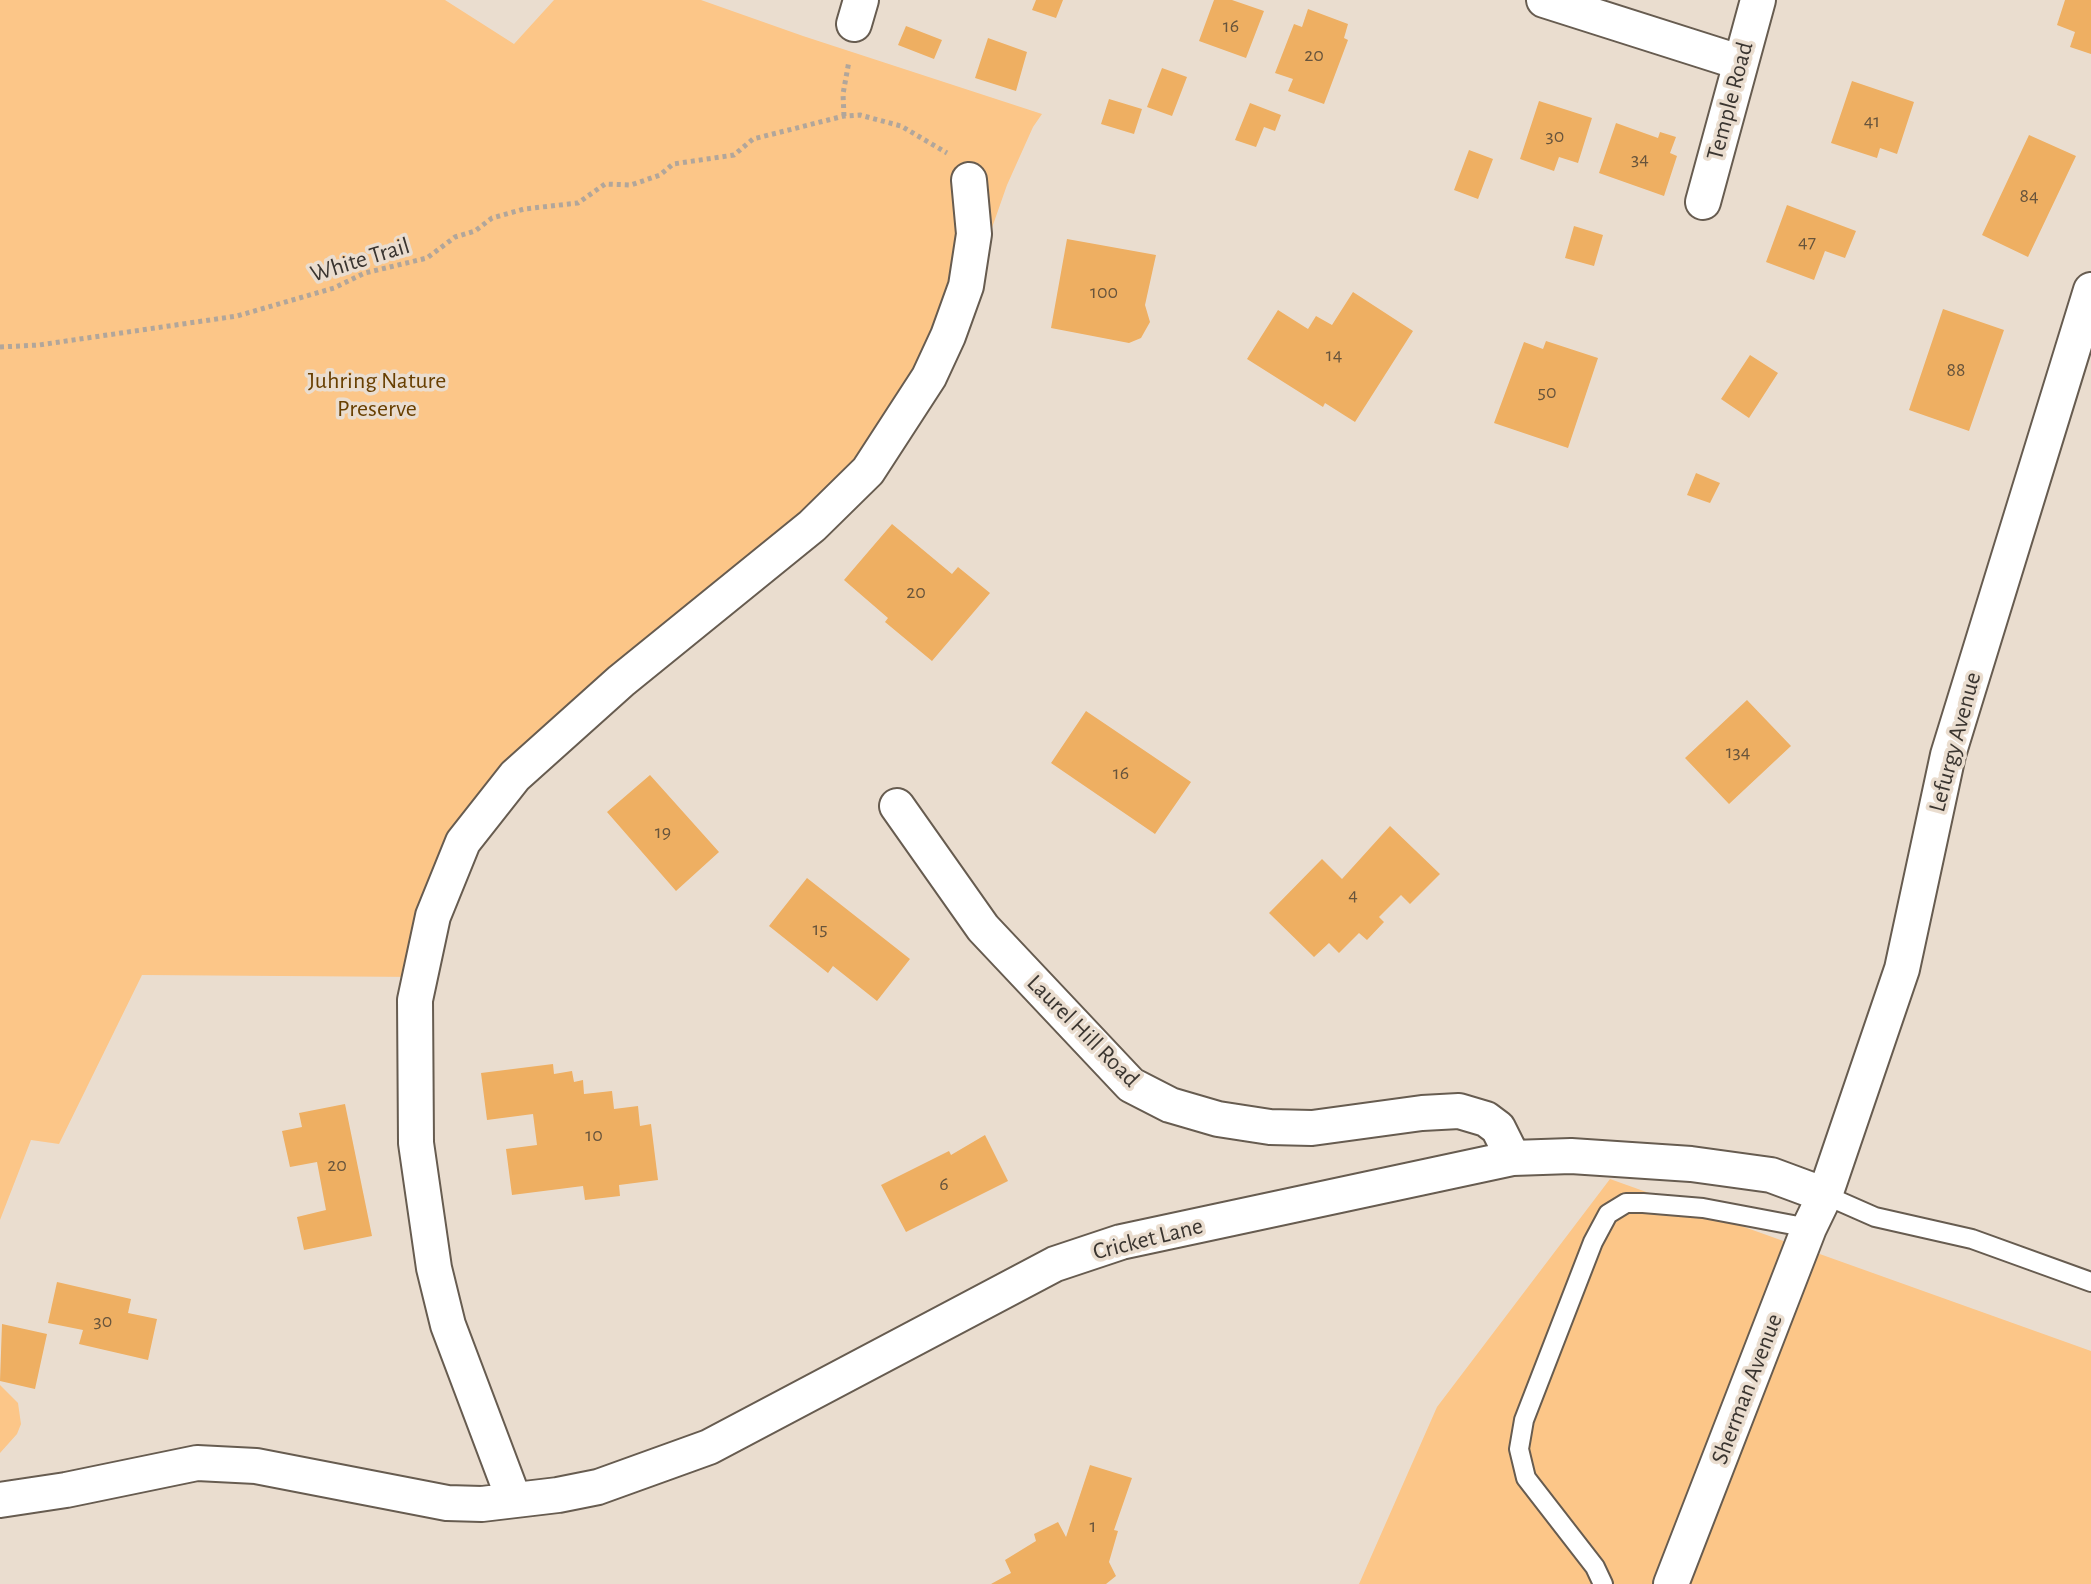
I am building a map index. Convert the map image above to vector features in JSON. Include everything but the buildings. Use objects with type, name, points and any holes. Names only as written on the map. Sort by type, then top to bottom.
[{"type":"street","points":[[1544,0],[1739,62]]},
{"type":"street","name":"Temple Road","points":[[1703,202],[1758,0]]},
{"type":"street","points":[[514,1500],[448,1325],[434,1268],[416,1143],[415,1000],[433,916],[463,842],[515,776],[621,681],[812,526],[868,471],[929,377],[966,286],[974,234],[969,180]]},
{"type":"street","name":"Lefurgy Avenue","points":[[1825,1195],[1902,969],[1948,755],[2091,290]]},
{"type":"street","name":"Laurel Hill Road","points":[[897,806],[983,928],[1131,1085],[1170,1105],[1218,1119],[1270,1127],[1312,1128],[1459,1111],[1486,1119],[1498,1128],[1513,1158]]},
{"type":"street","name":"Cricket Lane","points":[[0,1500],[197,1463],[256,1466],[447,1503],[482,1504],[598,1487],[709,1447],[1055,1264],[1121,1242],[1513,1158],[1571,1156],[1691,1164],[1771,1175],[1825,1195]]},
{"type":"street","name":"Sherman Avenue","points":[[1671,1584],[1809,1228],[1825,1195]]},
{"type":"lane","points":[[1825,1195],[1875,1217],[1972,1239],[2091,1282]]},
{"type":"lane","points":[[1603,1584],[1595,1567],[1526,1478],[1519,1449],[1530,1405],[1593,1242],[1608,1214],[1626,1203],[1643,1203],[1703,1208],[1809,1228]]},
{"type":"path","points":[[844,116],[843,94],[858,12]]},
{"type":"path","name":"White Trail","points":[[0,347],[39,345],[237,316],[334,288],[365,273],[427,258],[455,237],[475,231],[492,218],[524,209],[578,203],[605,184],[631,185],[660,175],[673,164],[734,155],[753,139],[844,116],[860,115],[901,126],[948,154],[969,180]]},
{"type":"green space","name":"Juhring Nature Preserve","points":[[0,0],[445,0],[514,44],[554,0],[701,0],[1042,114],[1007,185],[968,296],[905,428],[463,842],[420,977],[142,975],[59,1144],[31,1140],[0,1220]]},
{"type":"green space","points":[[1610,1179],[2091,1351],[2091,1584],[1359,1584],[1437,1407]]},
{"type":"green space","points":[[0,1385],[18,1403],[21,1424],[17,1434],[0,1453]]}]
